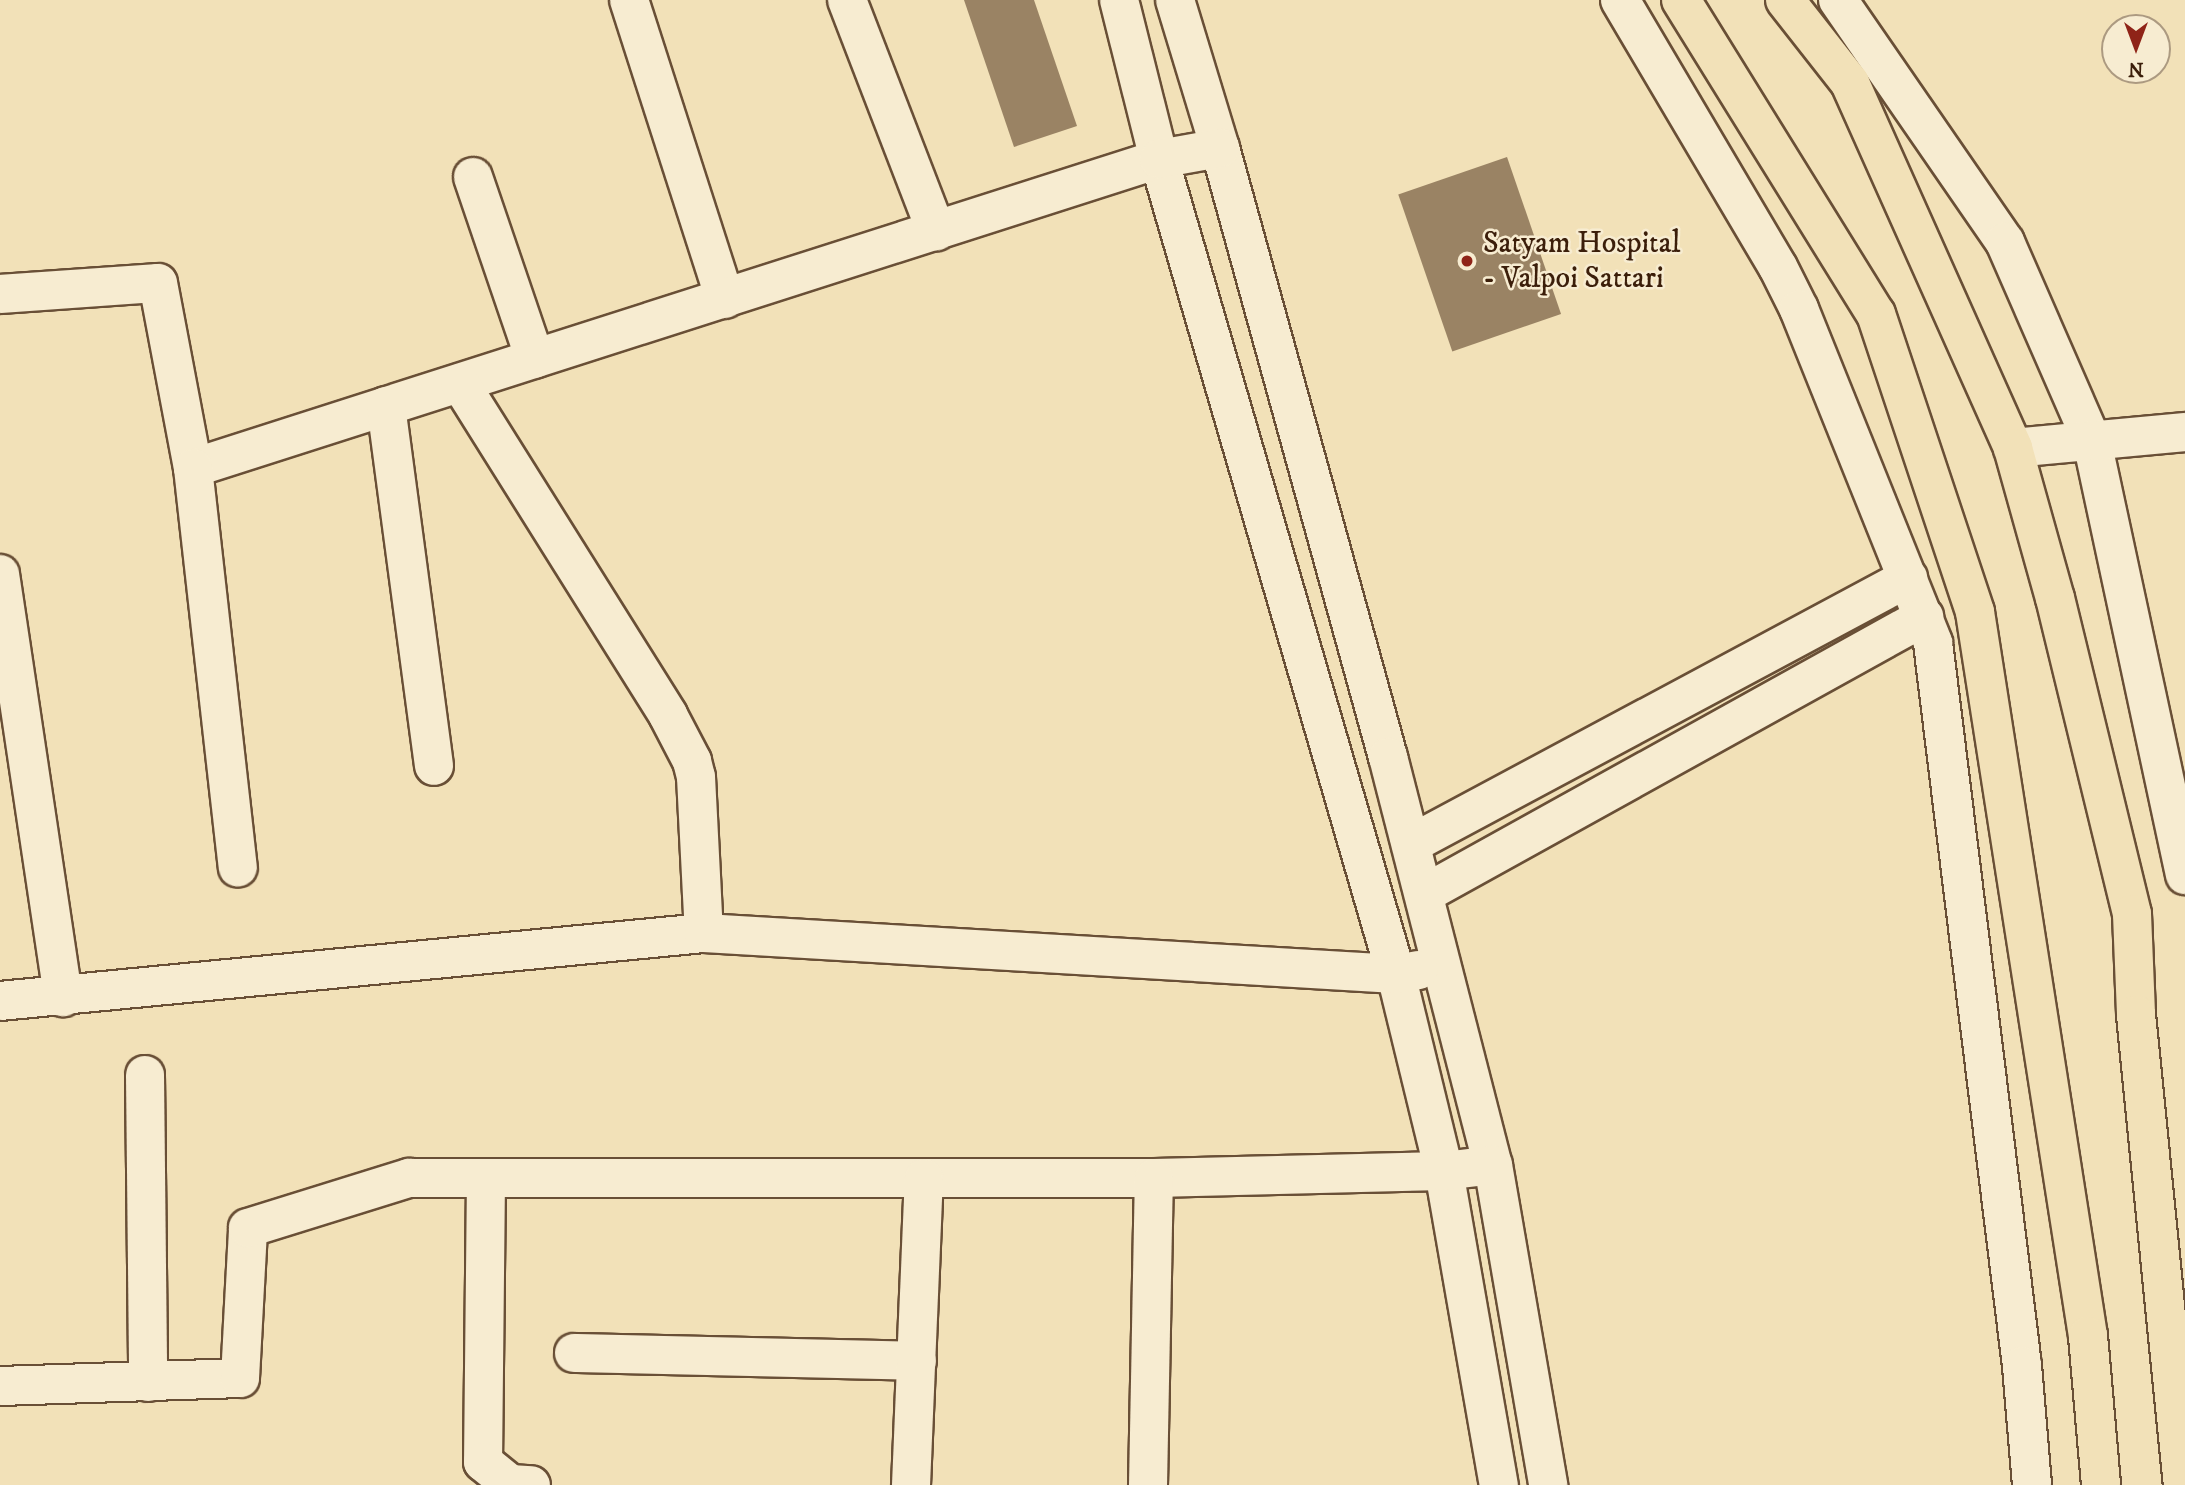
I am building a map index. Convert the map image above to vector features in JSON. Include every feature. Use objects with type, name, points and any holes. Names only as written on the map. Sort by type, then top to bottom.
[{"type":"highway","points":[[1682,0],[1875,314],[1975,612],[2088,1336],[2101,1485]]},
{"type":"highway","points":[[1785,0],[1850,83],[2012,448],[2055,598],[2132,914],[2136,1015],[2183,1485]]},
{"type":"street","points":[[629,0],[724,299]]},
{"type":"street","points":[[846,0],[936,231]]},
{"type":"street","points":[[1119,0],[1159,159],[1396,974],[1444,1171],[1499,1485]]},
{"type":"street","points":[[1175,0],[1220,148],[1411,844],[1493,1164],[1548,1485]]},
{"type":"street","points":[[1620,0],[1779,267],[1799,309],[1924,617],[1935,657],[2020,1353],[2032,1485]]},
{"type":"street","points":[[1838,0],[2005,242],[2092,441],[2185,875]]},
{"type":"street","points":[[193,468],[1159,159],[1220,148]]},
{"type":"street","points":[[473,177],[535,359]]},
{"type":"street","points":[[0,294],[158,283],[193,468],[238,867]]},
{"type":"street","points":[[460,383],[668,715],[692,761],[696,777],[704,933]]},
{"type":"street","points":[[386,406],[434,766]]},
{"type":"street","points":[[2012,448],[2185,432]]},
{"type":"street","points":[[0,574],[63,997]]},
{"type":"street","points":[[1411,844],[1908,578]]},
{"type":"street","points":[[1423,894],[1924,617]]},
{"type":"street","points":[[0,1001],[704,933],[1396,974],[1442,965]]},
{"type":"street","points":[[145,1075],[148,1382]]},
{"type":"street","points":[[0,1386],[240,1378],[248,1228],[409,1178],[1154,1178],[1444,1171],[1493,1164]]},
{"type":"street","points":[[486,1178],[483,1462],[510,1484],[531,1485]]},
{"type":"street","points":[[911,1485],[924,1178]]},
{"type":"street","points":[[1148,1485],[1154,1178]]},
{"type":"street","points":[[574,1353],[917,1361]]},
{"type":"building","points":[[964,0],[1034,0],[1077,126],[1014,147]]},
{"type":"building","points":[[1507,157],[1561,314],[1452,351],[1398,194]]},
{"type":"place","name":"Satyam Hospital - Valpoi Sattari","points":[[1467,261]]}]
